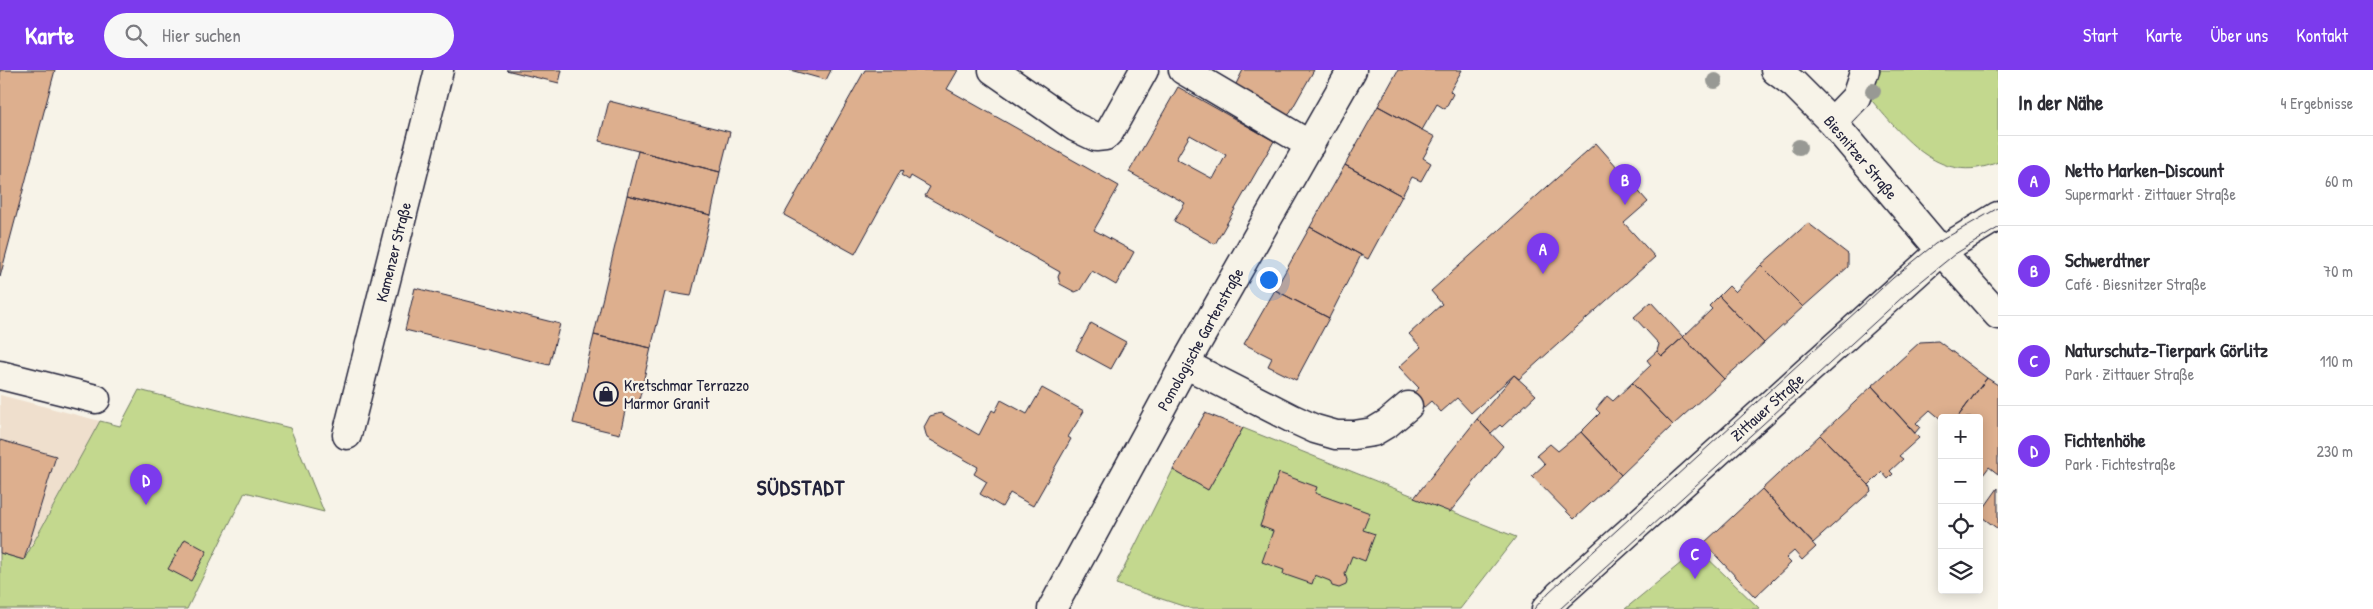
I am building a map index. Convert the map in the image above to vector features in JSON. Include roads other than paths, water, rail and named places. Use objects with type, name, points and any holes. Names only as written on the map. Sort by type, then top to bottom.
[{"type":"street","name":"Kamenzer Straße","points":[[347,435],[439,70]]},
{"type":"street","points":[[992,70],[1075,127],[1096,137],[1105,136],[1110,131],[1144,70]]},
{"type":"street","points":[[1183,70],[1310,145]]},
{"type":"street","name":"Pomologische Gartenstraße","points":[[1052,609],[1185,364],[1352,70]]},
{"type":"street","name":"Biesnitzer Straße","points":[[1775,70],[1794,84],[1832,122],[1998,316]]},
{"type":"street","points":[[1832,122],[1856,97],[1864,70]]},
{"type":"street","name":"Zittauer Straße","points":[[1546,609],[1559,595],[1941,251],[1998,216]]},
{"type":"street","points":[[1185,364],[1314,429],[1336,435],[1373,432],[1388,423],[1408,406]]},
{"type":"street","points":[[0,375],[96,399]]},
{"type":"tram line","points":[[1534,609],[1549,592],[1893,278],[1935,244],[1998,208]]},
{"type":"tram line","points":[[1560,609],[1908,292],[1955,254],[1998,228]]},
{"type":"place","name":"Schwerdtner","points":[[1625,205]]},
{"type":"place","name":"Netto Marken-Discount","points":[[1543,274]]},
{"type":"place","name":"Kretschmar Terrazzo Marmor Granit","points":[[606,394]]},
{"type":"place","name":"Fichtenhöhe","points":[[146,505]]},
{"type":"place","name":"Naturschutz-Tierpark Görlitz","points":[[1695,579]]},
{"type":"district","name":"SÜDSTADT","points":[[801,488]]}]
